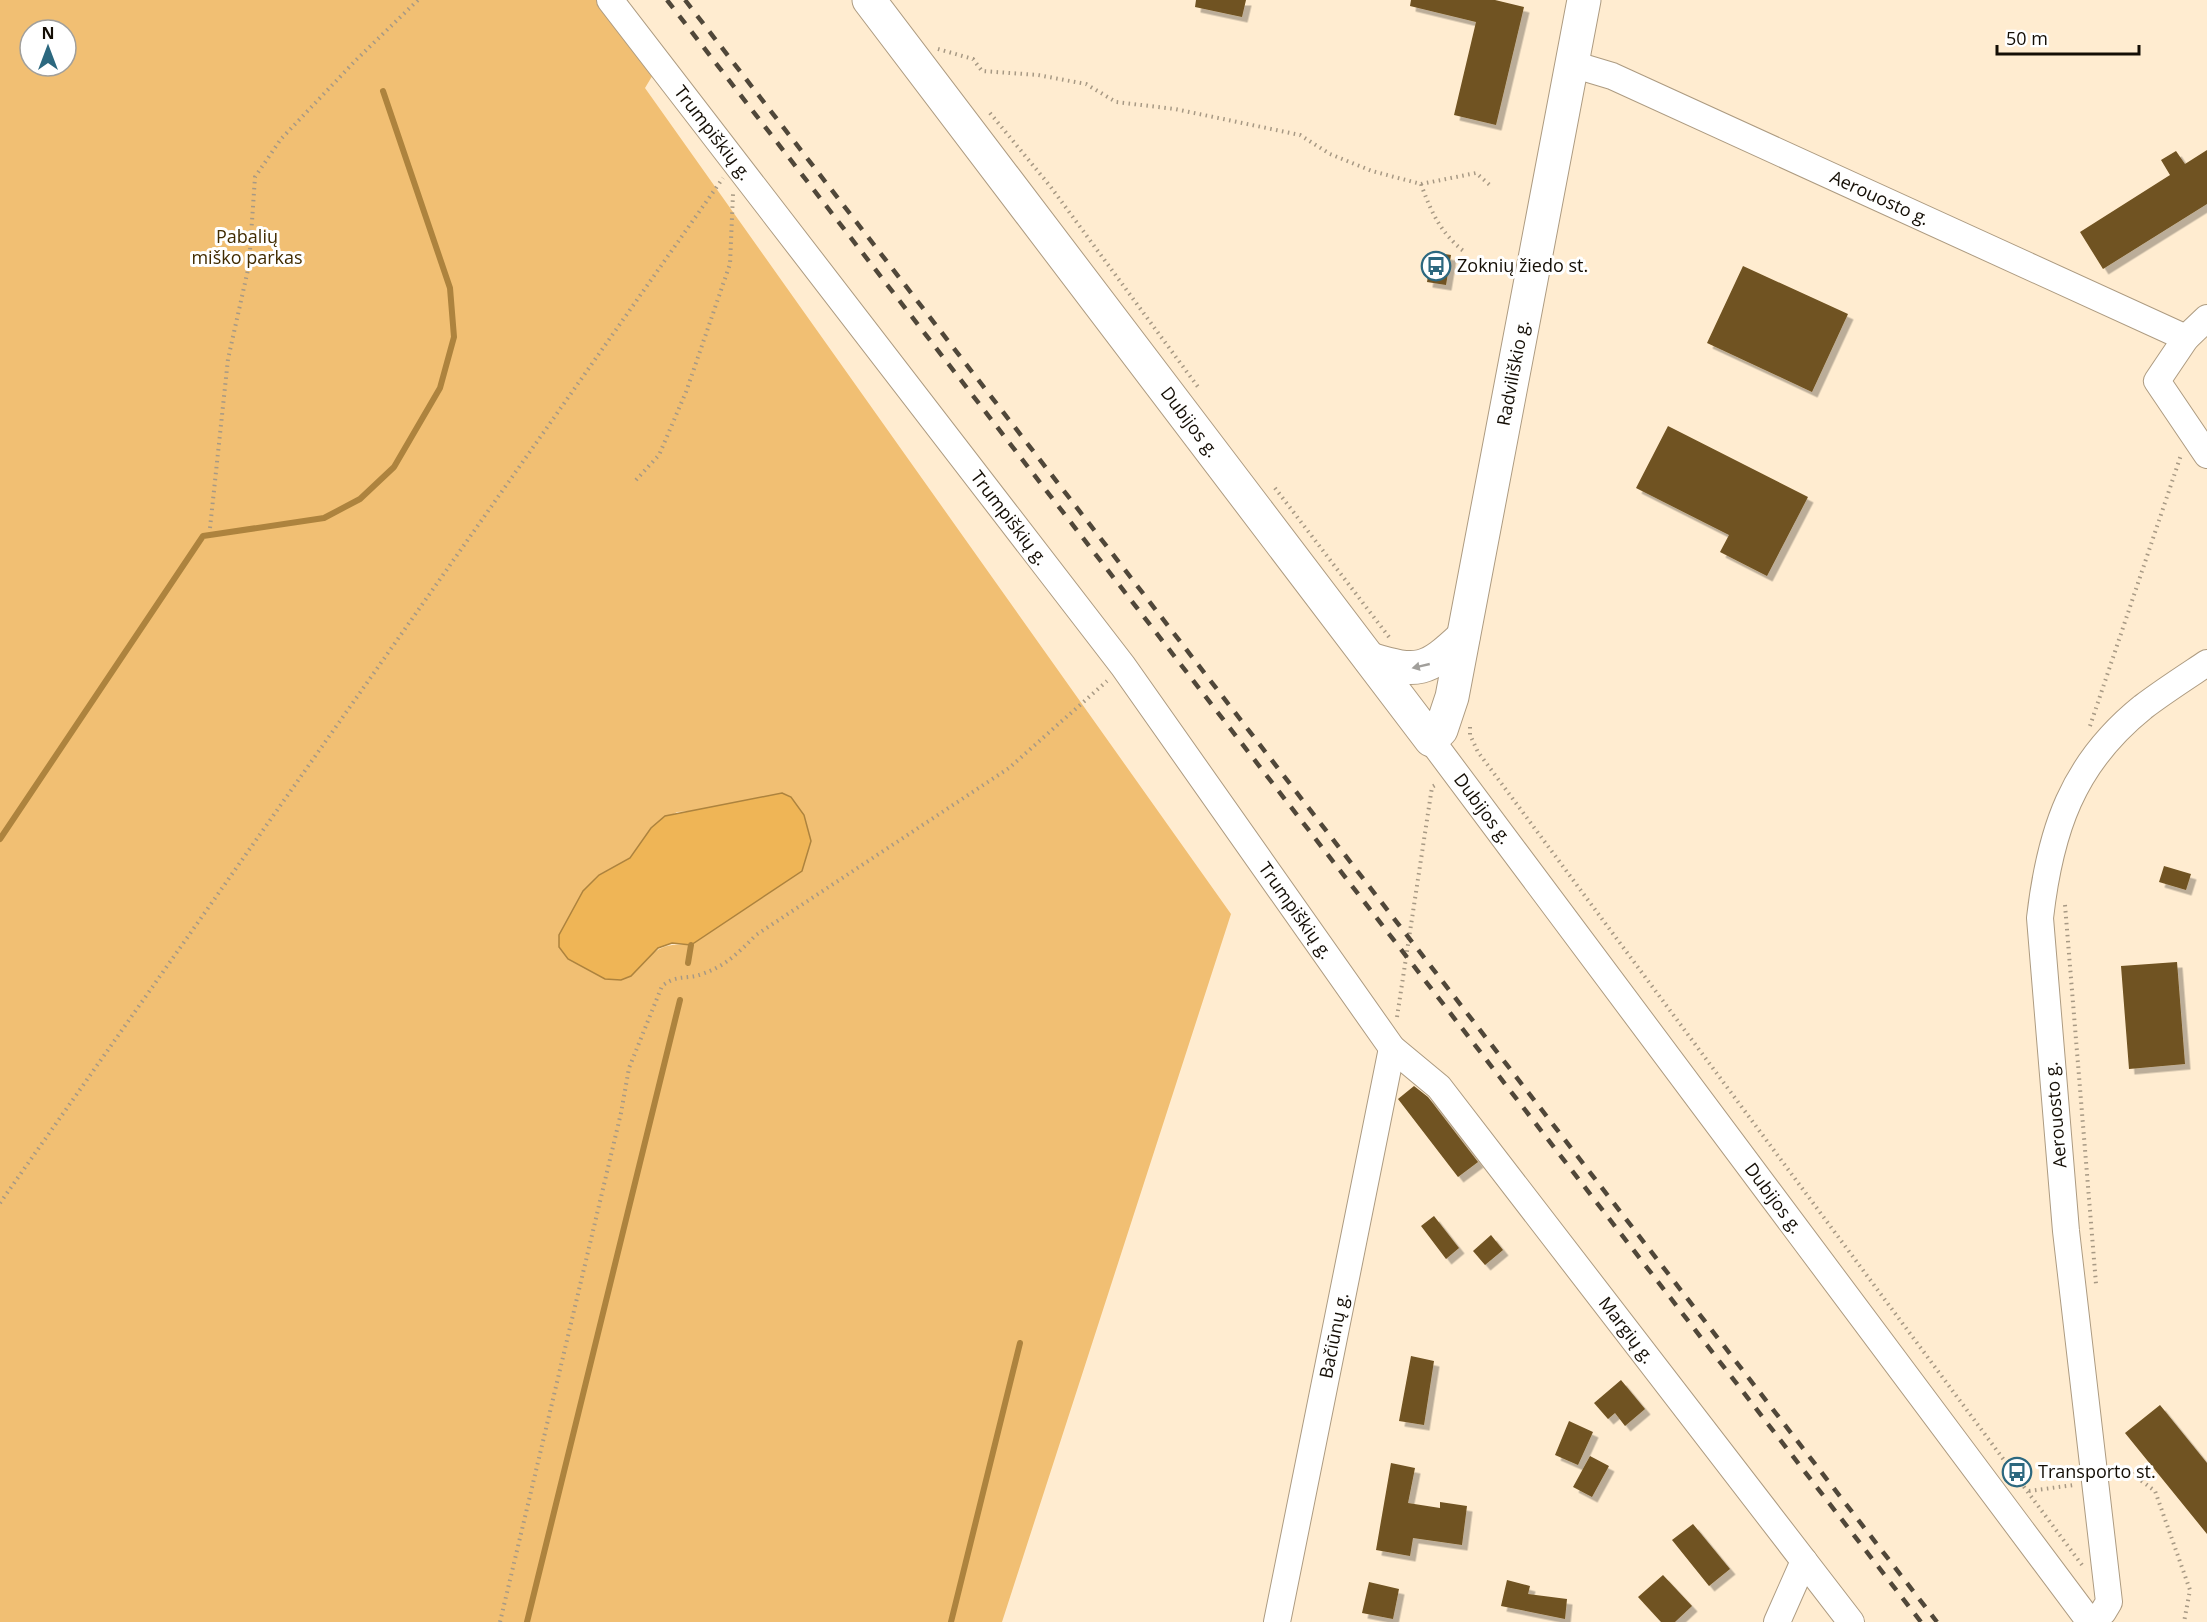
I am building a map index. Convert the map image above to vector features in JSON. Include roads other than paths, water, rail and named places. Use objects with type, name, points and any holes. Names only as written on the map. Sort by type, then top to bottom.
[{"type":"main road","name":"Dubijos g.","points":[[869,0],[1431,740]]},
{"type":"main road","name":"Radviliškio g.","points":[[1431,740],[1441,730],[1452,697],[1584,0]]},
{"type":"main road","points":[[1370,659],[1398,668],[1412,668],[1438,660],[1463,637]]},
{"type":"street","name":"Trumpiškių g.","points":[[610,0],[1124,666],[1392,1048]]},
{"type":"street","name":"Aerouosto g.","points":[[1572,64],[1612,76],[2187,338]]},
{"type":"street","points":[[2207,318],[2187,338],[2157,381],[2207,455]]},
{"type":"street","name":"Aerouosto g.","points":[[2090,1622],[2103,1612],[2109,1602],[2103,1478],[2066,1231],[2041,930],[2045,877],[2051,844],[2080,777],[2113,737],[2142,708],[2207,663]]},
{"type":"street","name":"Dubijos g.","points":[[1431,740],[2090,1622]]},
{"type":"street","name":"Margių g.","points":[[1392,1048],[1439,1087],[1851,1622]]},
{"type":"street","name":"Bačiūnų g.","points":[[1277,1622],[1392,1048]]},
{"type":"street","points":[[1777,1622],[1804,1561]]},
{"type":"waterway","points":[[0,839],[203,536],[324,518],[360,499],[394,467],[440,388],[454,337],[450,288],[383,91]]},
{"type":"waterway","points":[[688,963],[691,945]]},
{"type":"waterway","points":[[527,1622],[680,1000]]},
{"type":"waterway","points":[[951,1622],[1020,1343]]},
{"type":"railway","points":[[667,0],[1921,1622]]},
{"type":"railway","points":[[685,0],[1937,1622]]},
{"type":"place","name":"Zoknių žiedo st.","points":[[1436,266]]},
{"type":"place","name":"Transporto st.","points":[[2017,1472]]},
{"type":"park label","name":"Pabalių miško parkas","points":[[247,247]]}]
